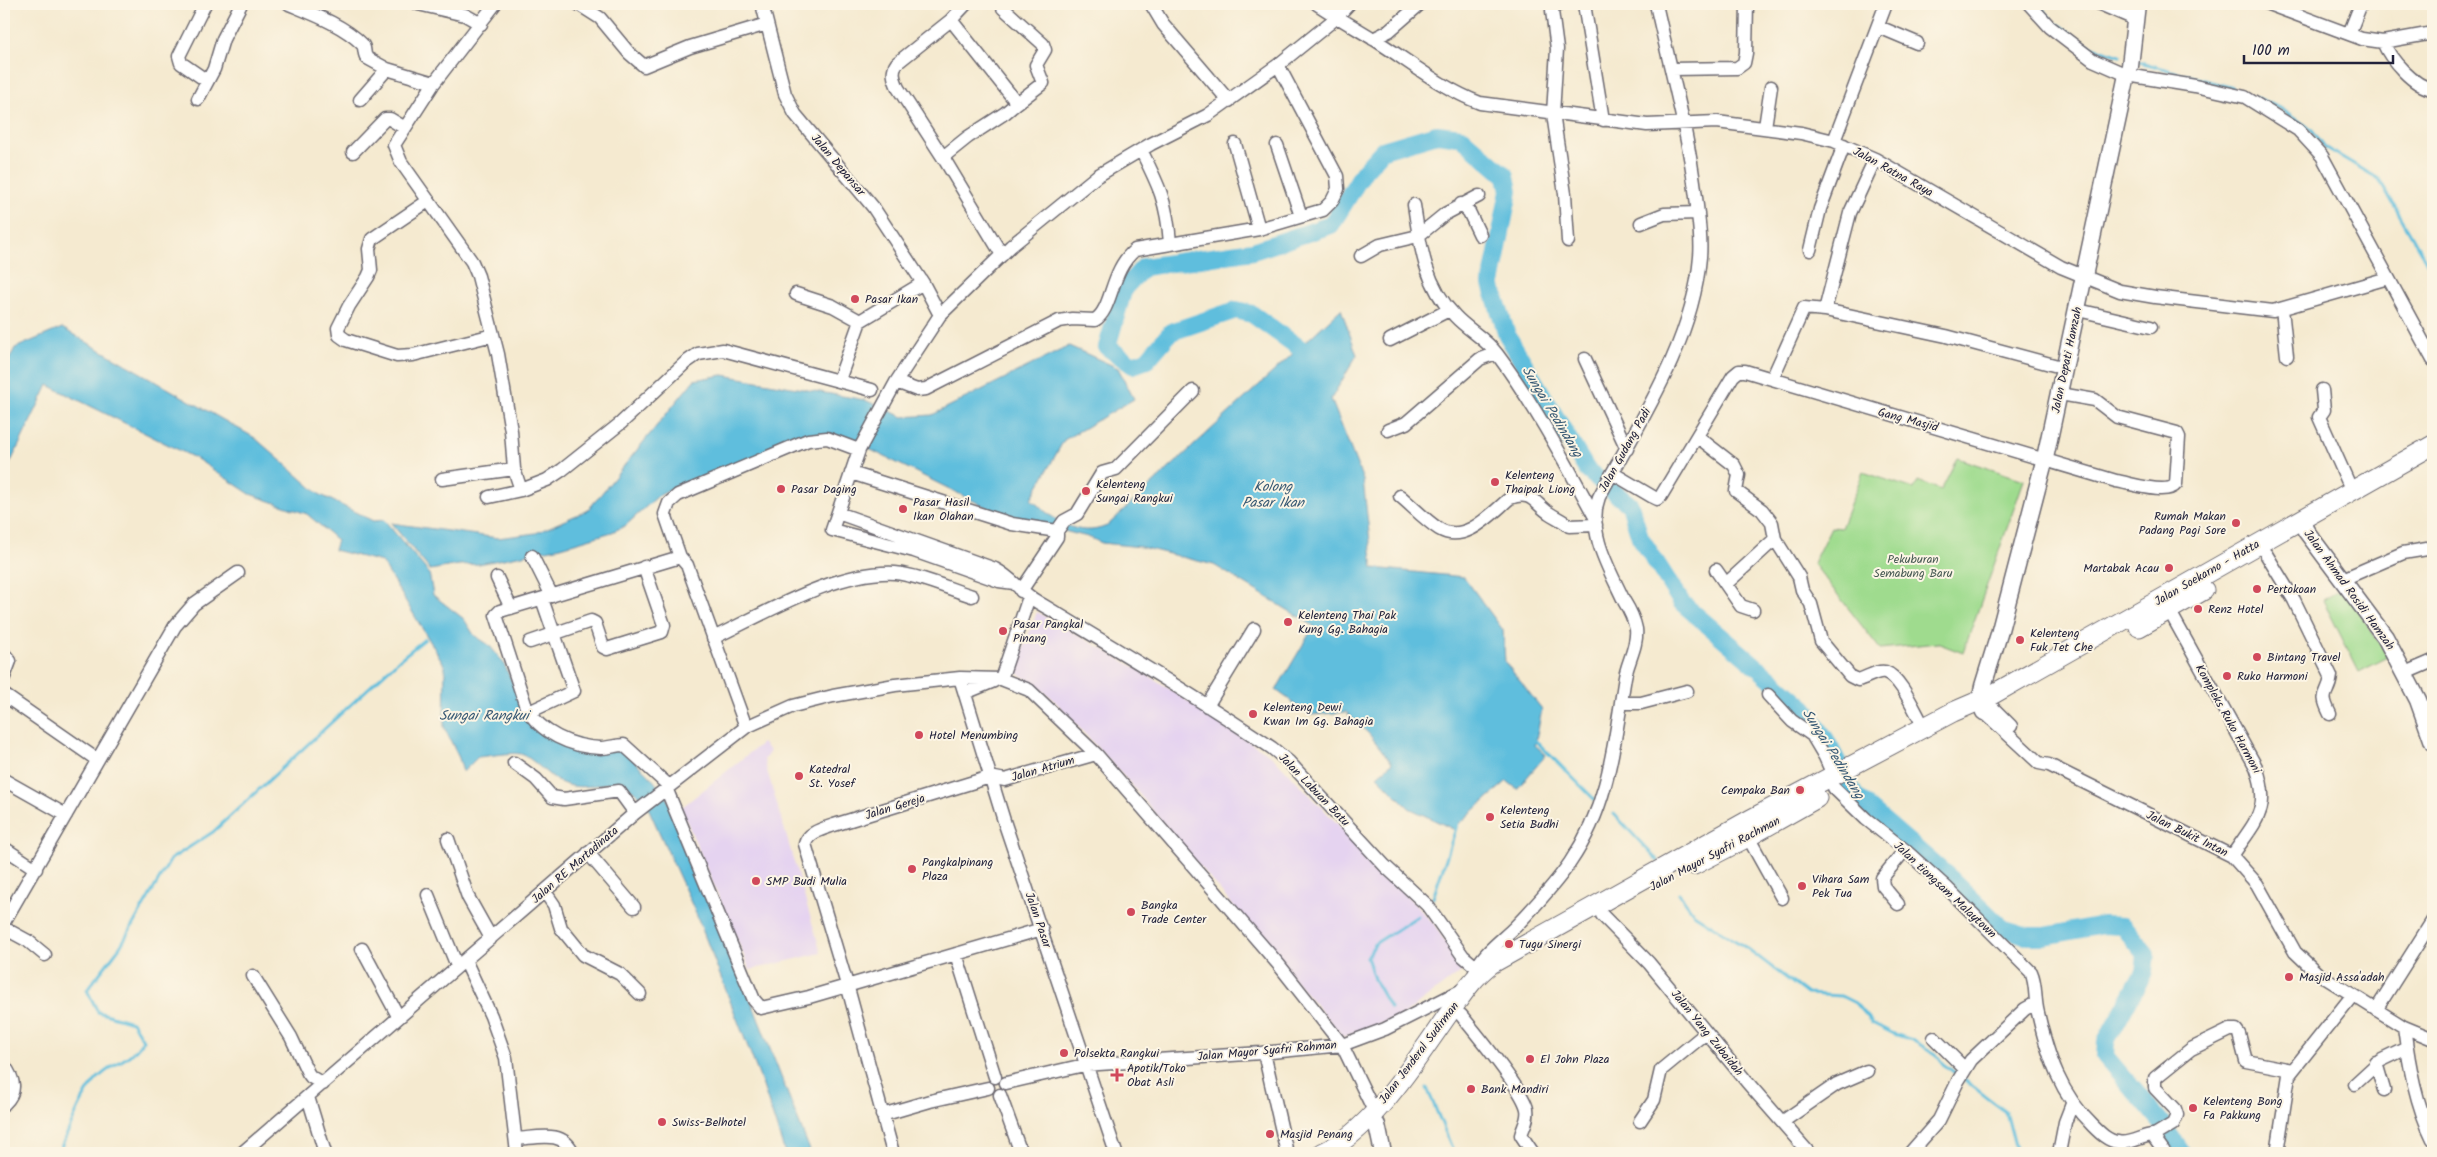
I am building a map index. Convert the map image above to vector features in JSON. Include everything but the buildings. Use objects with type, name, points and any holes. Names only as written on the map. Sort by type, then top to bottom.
[{"type":"highway","name":"Jalan Soekarno - Hatta","points":[[1985,701],[2169,610],[2266,554],[2352,491],[2433,445]]},
{"type":"highway","name":"Jalan Soekarno - Hatta","points":[[1985,701],[2303,526],[2433,459]]},
{"type":"highway","name":"Jalan Mayor Syafri Rachman","points":[[1462,1015],[1482,986],[1503,968],[1748,837],[1924,728],[1953,712],[1985,701]]},
{"type":"highway","name":"Jalan Mayor Syafri Rachman","points":[[1472,978],[1491,964],[1985,701]]},
{"type":"highway","name":"Jalan Jenderal Sudirman","points":[[1322,1153],[1375,1118],[1472,978]]},
{"type":"highway","name":"Jalan Jenderal Sudirman","points":[[1339,1153],[1375,1118],[1462,1015]]},
{"type":"main road","name":"Jalan Depati Hamzah","points":[[1985,701],[1999,634],[2060,394],[2130,66],[2136,11]]},
{"type":"main road","name":"Jalan Ahmad Rosidi Hamzah","points":[[2303,526],[2385,636],[2405,673],[2433,742]]},
{"type":"main road","points":[[1375,1118],[1383,1153]]},
{"type":"street","points":[[205,4],[179,56],[181,63],[207,81]]},
{"type":"street","points":[[198,99],[214,69],[223,39],[240,4]]},
{"type":"street","points":[[289,4],[344,32],[364,46],[365,57],[387,69],[434,83]]},
{"type":"street","points":[[418,4],[464,15],[481,24]]},
{"type":"street","points":[[495,4],[469,41],[434,83],[394,145],[395,150],[428,201],[472,262],[478,276],[498,354],[512,431],[514,470],[521,490]]},
{"type":"street","points":[[578,4],[600,18],[629,53],[644,66],[690,47],[767,24]]},
{"type":"street","name":"Jalan Depansar","points":[[762,4],[785,94],[794,114],[873,207],[923,283],[940,315]]},
{"type":"street","points":[[966,4],[951,20],[897,63],[893,68],[893,74],[898,88],[943,157],[1002,255]]},
{"type":"street","points":[[1151,4],[1163,24],[1229,101]]},
{"type":"street","name":"Jalan Ratna Raya","points":[[1317,4],[1336,18],[1373,38],[1456,94],[1480,104],[1647,125],[1717,122],[1765,127],[1801,133],[1839,143],[1875,159],[2061,268],[2120,291],[2258,310],[2282,309],[2388,278]]},
{"type":"street","points":[[915,546],[832,530],[860,449],[896,382],[940,315],[1002,255],[1077,191],[1141,150],[1208,115],[1229,101],[1278,65],[1336,18],[1348,4]]},
{"type":"street","points":[[1373,38],[1390,31],[1420,4]]},
{"type":"street","points":[[1559,4],[1554,6],[1552,11],[1557,48],[1553,114],[1565,194],[1568,241]]},
{"type":"street","points":[[1584,4],[1603,120]]},
{"type":"street","name":"Jalan Gudang Padi","points":[[1515,926],[1570,864],[1592,827],[1608,776],[1636,628],[1605,560],[1595,521],[1601,493],[1627,449],[1675,350],[1691,308],[1701,256],[1698,213],[1684,123],[1656,4]]},
{"type":"street","points":[[1672,69],[1737,68],[1744,63],[1746,54],[1747,4]]},
{"type":"street","points":[[1810,250],[1839,143],[1886,4]]},
{"type":"street","points":[[2029,4],[2050,27],[2093,60],[2127,75],[2195,86],[2244,97],[2298,130],[2322,156],[2433,360]]},
{"type":"street","points":[[2100,4],[2136,11]]},
{"type":"street","points":[[2268,4],[2362,39],[2382,42],[2433,33]]},
{"type":"street","points":[[2349,34],[2361,4]]},
{"type":"street","points":[[943,157],[968,137],[1005,113],[1043,83],[1036,64],[1045,50],[1043,44],[1003,8]]},
{"type":"street","points":[[951,20],[1017,102]]},
{"type":"street","points":[[1879,27],[1917,42]]},
{"type":"street","points":[[2382,42],[2393,62],[2432,91]]},
{"type":"street","points":[[896,382],[917,390],[926,389],[1059,321],[1072,319],[1094,320],[1103,313],[1118,270],[1126,258],[1135,250],[1259,229],[1323,210],[1332,201],[1338,189],[1337,176],[1278,65]]},
{"type":"street","points":[[360,100],[387,69]]},
{"type":"street","points":[[1765,127],[1771,87]]},
{"type":"street","points":[[353,152],[385,119],[390,119],[406,128]]},
{"type":"street","points":[[1235,144],[1259,229]]},
{"type":"street","points":[[1277,145],[1301,216]]},
{"type":"street","points":[[1141,150],[1162,193],[1168,217],[1170,243]]},
{"type":"street","points":[[1825,310],[1850,213],[1875,159]]},
{"type":"street","points":[[1361,256],[1380,245],[1418,236],[1461,204],[1479,196]]},
{"type":"street","points":[[428,201],[372,239],[368,249],[371,270],[338,328],[339,335],[346,340],[397,356],[413,355],[493,335]]},
{"type":"street","points":[[1461,204],[1469,212],[1480,235]]},
{"type":"street","points":[[1400,496],[1439,529],[1448,532],[1465,531],[1479,525],[1510,498],[1515,496],[1534,498],[1548,512],[1569,526],[1595,521],[1562,456],[1496,353],[1482,337],[1456,318],[1432,284],[1420,249],[1414,205]]},
{"type":"street","points":[[1641,223],[1658,215],[1698,213]]},
{"type":"street","points":[[839,380],[860,321],[923,283]]},
{"type":"street","points":[[796,294],[833,306],[860,321]]},
{"type":"street","points":[[1772,379],[1804,308],[1825,310],[1946,336],[2065,368]]},
{"type":"street","points":[[2282,309],[2287,356]]},
{"type":"street","points":[[1390,340],[1449,310]]},
{"type":"street","points":[[2078,310],[2151,328]]},
{"type":"street","points":[[489,497],[521,490],[547,480],[562,470],[621,423],[685,363],[698,354],[723,350],[872,390]]},
{"type":"street","points":[[1388,430],[1406,423],[1480,359],[1496,353]]},
{"type":"street","points":[[1585,359],[1627,449]]},
{"type":"street","name":"Gang Masjid","points":[[1613,475],[1656,498],[1661,496],[1698,438],[1733,376],[1745,370],[1880,412],[2116,480],[2164,491],[2171,489],[2176,484],[2179,437],[2177,433],[2117,417],[2095,400],[2060,394]]},
{"type":"street","points":[[2322,390],[2324,410],[2318,417],[2352,491]]},
{"type":"street","points":[[1001,679],[1021,590],[1057,537],[1060,528],[1078,514],[1102,473],[1116,469],[1193,392]]},
{"type":"street","points":[[746,727],[687,565],[680,557],[665,514],[669,503],[678,495],[808,440],[828,438],[860,449]]},
{"type":"street","points":[[1698,438],[1734,464],[1739,475],[1736,491],[1762,510],[1772,524],[1774,539],[1799,577],[1802,590],[1811,604],[1821,641],[1850,676],[1858,680],[1881,672],[1890,675],[1901,686],[1924,728]]},
{"type":"street","points":[[442,479],[514,470]]},
{"type":"street","points":[[852,473],[1012,524],[1060,528]]},
{"type":"street","points":[[838,513],[915,546],[934,552],[990,579],[1021,590]]},
{"type":"street","points":[[1727,584],[1774,539]]},
{"type":"street","points":[[2343,579],[2404,553],[2433,548]]},
{"type":"street","points":[[2266,554],[2294,600],[2331,676],[2324,694],[2324,701],[2330,714]]},
{"type":"street","points":[[529,712],[574,691],[554,634],[547,597],[532,556]]},
{"type":"street","points":[[680,557],[511,608],[497,613],[497,618],[529,712],[542,729],[575,744],[603,748],[621,745],[627,747],[666,788],[756,1005],[765,1008],[1042,929]]},
{"type":"street","points":[[530,642],[594,622],[603,647],[607,649],[662,632],[664,625],[644,567]]},
{"type":"street","points":[[1716,570],[1741,606],[1754,610]]},
{"type":"street","points":[[4,922],[36,869],[96,759],[159,652],[185,613],[194,604],[238,573]]},
{"type":"street","points":[[713,638],[814,591],[868,575],[904,574],[972,596]]},
{"type":"street","points":[[497,578],[511,608]]},
{"type":"street","name":"Jalan Labuan Batu","points":[[1021,590],[1207,706],[1272,748],[1289,762],[1385,866],[1427,905],[1464,956],[1472,978]]},
{"type":"street","name":"Kompleks Ruko Harmoni","points":[[2169,610],[2256,767],[2262,784],[2264,800],[2261,811],[2232,856]]},
{"type":"street","points":[[1207,706],[1254,628]]},
{"type":"street","points":[[4,654],[10,661],[4,677]]},
{"type":"street","points":[[2405,673],[2433,661]]},
{"type":"street","name":"Jalan RE Martadinata","points":[[242,1153],[323,1084],[398,1016],[640,809],[746,727],[782,710],[833,696],[895,685],[960,678],[1001,679]]},
{"type":"street","name":"Jalan Pasar","points":[[960,678],[990,777],[1042,929],[1084,1065],[1116,1153]]},
{"type":"street","points":[[965,693],[1001,679],[1035,694],[1096,754],[1279,965],[1342,1045],[1375,1118]]},
{"type":"street","points":[[1622,703],[1641,703],[1687,691]]},
{"type":"street","points":[[4,695],[96,759]]},
{"type":"street","points":[[1768,695],[1792,722],[1812,735],[1825,757],[1841,778]]},
{"type":"street","name":"Jalan Bukit Intan","points":[[1985,701],[2039,763],[2049,765],[2232,856],[2257,884],[2295,952],[2316,972],[2404,1027],[2433,1039]]},
{"type":"street","name":"Jalan Atrium","points":[[990,777],[1002,780],[1009,779],[1096,754]]},
{"type":"street","points":[[514,763],[536,779],[552,797],[564,799],[575,795],[619,791],[640,809]]},
{"type":"street","name":"Jalan Gereja","points":[[846,985],[805,844],[806,840],[814,833],[834,825],[990,777]]},
{"type":"street","name":"Jalan tiongsam Malaytown","points":[[1841,778],[1866,819],[1906,850],[2026,965],[2035,981],[2036,1003],[2049,1050],[2062,1088],[2072,1104],[2102,1135],[2114,1141],[2122,1143],[2163,1130]]},
{"type":"street","points":[[4,780],[66,815]]},
{"type":"street","points":[[1748,837],[1782,898]]},
{"type":"street","points":[[448,838],[468,897],[490,938]]},
{"type":"street","points":[[4,848],[36,869]]},
{"type":"street","points":[[1898,904],[1883,886],[1882,878],[1906,850]]},
{"type":"street","points":[[588,854],[634,907]]},
{"type":"street","points":[[545,892],[554,905],[561,928],[583,955],[620,974],[640,994]]},
{"type":"street","points":[[428,895],[461,963],[491,1016],[506,1058],[518,1153]]},
{"type":"street","name":"Jalan Yang Zubaidah","points":[[1602,915],[1649,963],[1706,1033],[1810,1153]]},
{"type":"street","points":[[2376,1010],[2433,920]]},
{"type":"street","points":[[1515,926],[1527,945]]},
{"type":"street","name":"Jalan Mayor Syafri Rahman","points":[[1003,1089],[1084,1065],[1264,1053],[1342,1045],[1386,1029],[1472,978],[1515,926]]},
{"type":"street","points":[[4,928],[28,941],[45,955]]},
{"type":"street","points":[[362,949],[398,1016]]},
{"type":"street","points":[[956,954],[992,1082],[993,1094],[1003,1089],[1021,1153]]},
{"type":"street","points":[[253,976],[296,1046],[311,1077],[323,1084]]},
{"type":"street","points":[[846,985],[893,1153]]},
{"type":"street","points":[[2277,1153],[2285,1094],[2292,1070],[2352,996]]},
{"type":"street","points":[[1910,1153],[1939,1120],[1962,1074],[2009,1024],[2025,1009],[2036,1003]]},
{"type":"street","points":[[1462,1015],[1499,1064],[1524,1102],[1527,1115],[1521,1136],[1528,1151]]},
{"type":"street","points":[[2404,1027],[2420,1104],[2433,1139]]},
{"type":"street","points":[[2165,1153],[2163,1130],[2177,1115],[2175,1109],[2155,1088],[2155,1078],[2191,1049],[2230,1030],[2236,1030],[2239,1034],[2246,1061],[2292,1070]]},
{"type":"street","points":[[1640,1121],[1654,1100],[1661,1070],[1706,1033]]},
{"type":"street","points":[[1934,1038],[1962,1074]]},
{"type":"street","points":[[2355,1084],[2376,1063],[2407,1048]]},
{"type":"street","points":[[1264,1053],[1287,1153]]},
{"type":"street","points":[[2376,1063],[2384,1090]]},
{"type":"street","points":[[4,1065],[13,1079],[14,1085],[11,1098],[4,1104]]},
{"type":"street","points":[[1782,1122],[1836,1084],[1867,1071]]},
{"type":"street","points":[[882,1115],[992,1082]]},
{"type":"street","points":[[308,1097],[325,1153]]},
{"type":"street","points":[[2059,1153],[2065,1122],[2072,1104]]},
{"type":"street","points":[[516,1139],[560,1137],[566,1141],[573,1153]]},
{"type":"shaded area","points":[[1037,612],[1145,673],[1273,757],[1434,924],[1463,970],[1401,1017],[1343,1037],[1128,781],[1052,698],[1015,671]]},
{"type":"shaded area","name":"SMP Budi Mulia","points":[[762,743],[770,751],[764,760],[821,953],[750,970],[681,808]]},
{"type":"green space","name":"Pekuburan Semabung Baru","points":[[1957,458],[2024,480],[1963,653],[1937,643],[1880,649],[1813,563],[1831,527],[1841,528],[1863,472],[1914,489],[1918,481],[1941,490]]},
{"type":"green space","points":[[2344,588],[2388,657],[2359,672],[2323,600]]},
{"type":"water","name":"Kolong Pasar Ikan","points":[[1341,309],[1357,355],[1331,399],[1363,480],[1373,568],[1464,577],[1503,630],[1505,662],[1542,709],[1535,745],[1546,755],[1517,789],[1507,781],[1453,829],[1409,808],[1377,776],[1392,763],[1369,734],[1346,712],[1310,715],[1276,690],[1314,626],[1214,565],[1141,547],[1102,543],[1088,537],[1004,516],[857,443],[820,433],[682,484],[658,496],[625,526],[612,532],[561,547],[479,564],[430,570],[391,523],[498,538],[536,533],[588,510],[694,380],[723,375],[865,400],[903,417],[932,415],[1069,346],[1118,368],[1134,399],[1064,440],[1031,499],[1066,525],[1086,530],[1096,529],[1107,526]]},
{"type":"water","name":"Sungai Rangkui","points":[[62,328],[255,438],[319,494],[373,521],[384,520],[429,573],[433,595],[464,619],[474,635],[489,645],[503,662],[528,716],[539,728],[626,753],[650,776],[667,798],[754,1008],[811,1153],[785,1153],[762,1083],[697,916],[646,803],[635,792],[624,785],[615,783],[585,787],[562,783],[521,754],[478,757],[463,772],[459,758],[444,727],[445,666],[382,562],[334,550],[337,540],[307,514],[250,494],[197,459],[48,385],[4,476],[4,370],[15,348]]},
{"type":"waterway","points":[[2038,4],[2052,20]]},
{"type":"waterway","points":[[2057,24],[2090,46],[2120,56]]},
{"type":"waterway","points":[[2140,62],[2233,88]]},
{"type":"waterway","points":[[2257,98],[2280,108],[2312,130],[2325,147],[2379,179],[2433,273]]},
{"type":"waterway","name":"Sungai Pedindang","points":[[1304,351],[1252,314],[1236,310],[1171,332],[1147,360],[1133,365],[1107,347],[1124,288],[1144,267],[1253,251],[1331,225],[1364,171],[1383,150],[1437,134],[1461,137],[1506,176],[1509,191],[1491,284],[1507,335],[1587,470],[1630,505],[1640,537],[1682,603],[1805,708],[1826,740],[1855,796],[1949,877],[2002,928],[2028,936],[2045,936],[2103,925],[2123,926],[2146,954],[2144,972],[2106,1042],[2105,1056],[2160,1121],[2182,1153]]},
{"type":"waterway","points":[[58,1153],[80,1106],[96,1080],[133,1053],[143,1040],[132,1022],[98,1012],[87,990],[120,947],[171,859],[213,832],[400,659],[425,639]]},
{"type":"waterway","points":[[1534,739],[1595,800]]},
{"type":"waterway","points":[[1614,814],[1658,861]]},
{"type":"waterway","points":[[1433,898],[1458,822]]},
{"type":"waterway","points":[[1679,893],[1694,914],[1748,949],[1807,994],[1841,996],[1855,1003],[1872,1023],[1894,1034],[1912,1040],[1936,1054],[1943,1064],[1958,1075]]},
{"type":"waterway","points":[[1390,1008],[1374,979],[1367,957],[1376,943],[1418,916]]},
{"type":"waterway","points":[[1963,1079],[2006,1112],[2017,1153]]},
{"type":"waterway","points":[[1427,1088],[1454,1153]]},
{"type":"place","name":"Pasar Ikan","points":[[855,299]]},
{"type":"place","name":"Kelenteng Thaipak Liong","points":[[1495,482]]},
{"type":"place","name":"Pasar Daging","points":[[781,489]]},
{"type":"place","name":"Kelenteng Sungai Rangkui","points":[[1086,491]]},
{"type":"place","name":"Pasar Hasil Ikan Olahan","points":[[903,509]]},
{"type":"place","name":"Rumah Makan Padang Pagi Sore","points":[[2236,523]]},
{"type":"place","name":"Martabak Acau","points":[[2169,568]]},
{"type":"place","name":"Pertokoan","points":[[2257,589]]},
{"type":"place","name":"Renz Hotel","points":[[2198,609]]},
{"type":"place","name":"Kelenteng Thai Pak Kung Gg. Bahagia","points":[[1288,622]]},
{"type":"place","name":"Pasar Pangkal Pinang","points":[[1003,631]]},
{"type":"place","name":"Kelenteng Fuk Tet Che","points":[[2020,640]]},
{"type":"place","name":"Bintang Travel","points":[[2257,657]]},
{"type":"place","name":"Ruko Harmoni","points":[[2227,676]]},
{"type":"place","name":"Kelenteng Dewi Kwan Im Gg. Bahagia","points":[[1253,714]]},
{"type":"place","name":"Hotel Menumbing","points":[[919,735]]},
{"type":"place","name":"Katedral St. Yosef","points":[[799,776]]},
{"type":"place","name":"Cempaka Ban","points":[[1800,790]]},
{"type":"place","name":"Kelenteng Setia Budhi","points":[[1490,817]]},
{"type":"place","name":"Pangkalpinang Plaza","points":[[912,869]]},
{"type":"place","name":"SMP Budi Mulia","points":[[756,881]]},
{"type":"place","name":"Vihara Sam Pek Tua","points":[[1802,886]]},
{"type":"place","name":"Bangka Trade Center","points":[[1131,912]]},
{"type":"place","name":"Tugu Sinergi","points":[[1509,944]]},
{"type":"place","name":"Masjid Assa'adah","points":[[2289,977]]},
{"type":"place","name":"Polsekta Rangkui","points":[[1064,1053]]},
{"type":"place","name":"El John Plaza","points":[[1530,1059]]},
{"type":"place","name":"Apotik/Toko Obat Asli","points":[[1117,1075]]},
{"type":"place","name":"Bank Mandiri","points":[[1471,1089]]},
{"type":"place","name":"Kelenteng Bong Fa Pakkung","points":[[2193,1108]]},
{"type":"place","name":"Swiss-Belhotel","points":[[662,1122]]},
{"type":"place","name":"Masjid Penang","points":[[1270,1134]]}]
